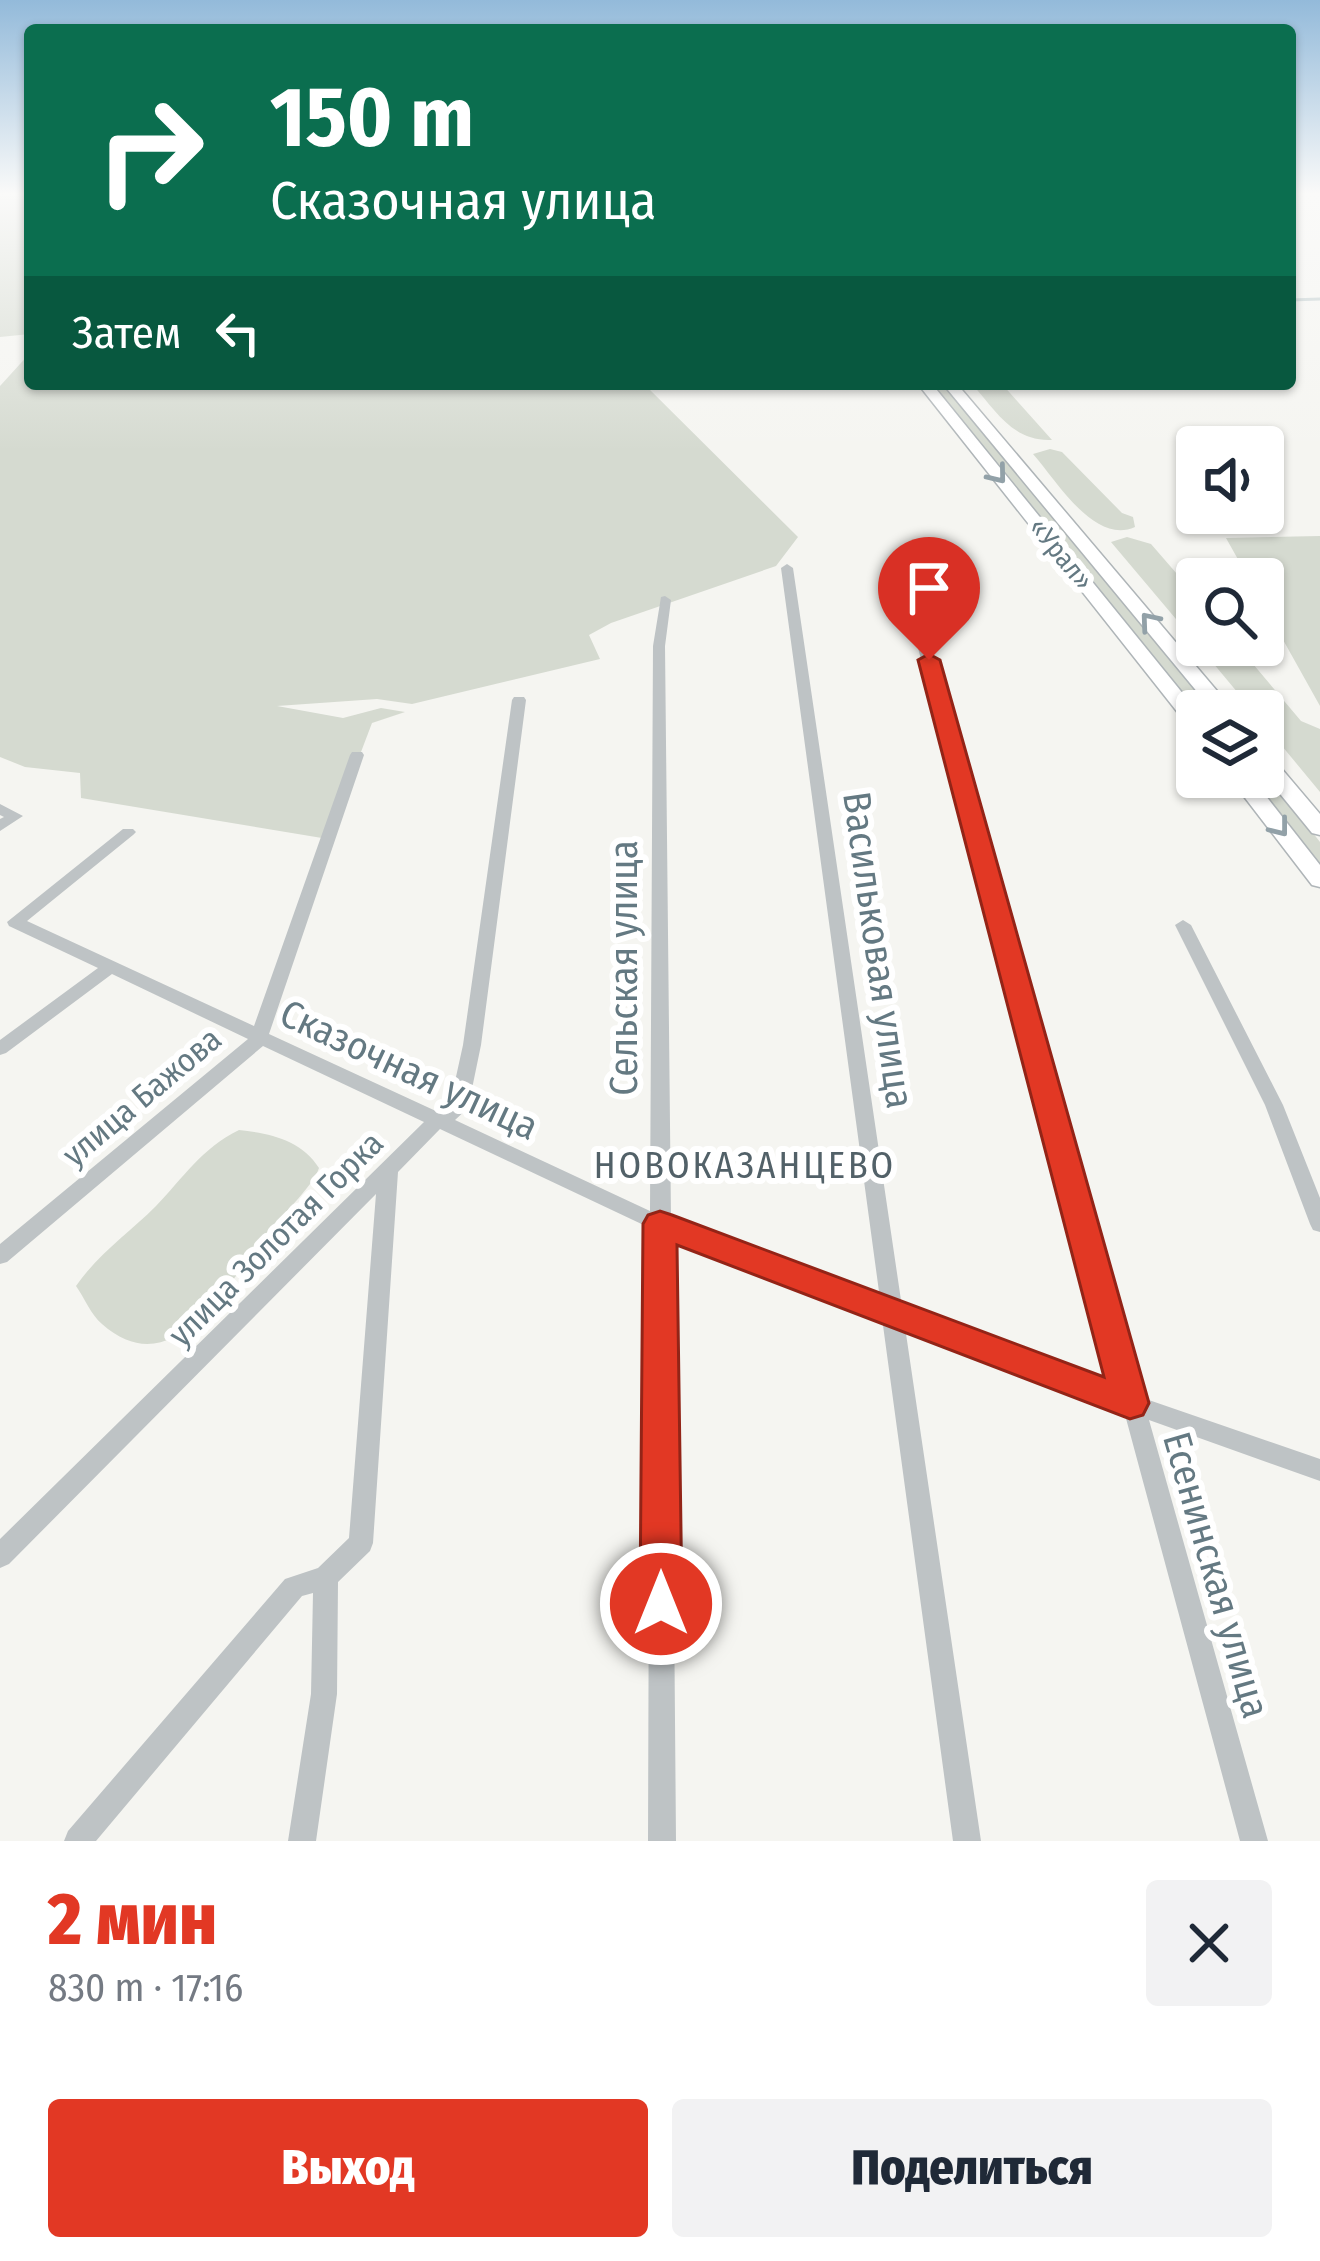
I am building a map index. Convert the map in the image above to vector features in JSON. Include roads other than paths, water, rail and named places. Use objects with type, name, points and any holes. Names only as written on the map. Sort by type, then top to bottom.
[{"type":"main road","name":"«Урал»","points":[[930,390],[1176,698]]},
{"type":"main road","name":"«Урал»","points":[[955,390],[1206,690]]},
{"type":"main road","points":[[1284,784],[1320,828]]},
{"type":"main road","points":[[1256,798],[1320,880]]},
{"type":"street","name":"Есенинская улица","points":[[901,563],[1254,1841]]},
{"type":"street","name":"Васильковая улица","points":[[787,568],[967,1841]]},
{"type":"street","name":"Сельская улица","points":[[662,1841],[659,646],[664,599]]},
{"type":"street","name":"улица Золотая Горка","points":[[0,1556],[435,1123],[460,1108],[519,700]]},
{"type":"street","name":"улица Бажова","points":[[0,1256],[257,1040],[357,755]]},
{"type":"street","points":[[0,808],[14,816],[0,826]]},
{"type":"street","name":"Сказочная улица","points":[[7,918],[59,892],[76,868],[128,832]]},
{"type":"street","name":"Сказочная улица","points":[[7,918],[257,1040],[660,1224],[1320,1470]]},
{"type":"street","points":[[1183,925],[1274,1105],[1320,1224]]},
{"type":"street","points":[[0,1049],[108,969]]},
{"type":"street","points":[[78,1841],[294,1587],[326,1577],[361,1543],[388,1170]]},
{"type":"street","points":[[302,1841],[323,1694],[326,1577]]},
{"type":"waterway","points":[[1296,300],[1320,299]]},
{"type":"district","name":"НОВОКАЗАНЦЕВО","points":[[745,1166]]}]
